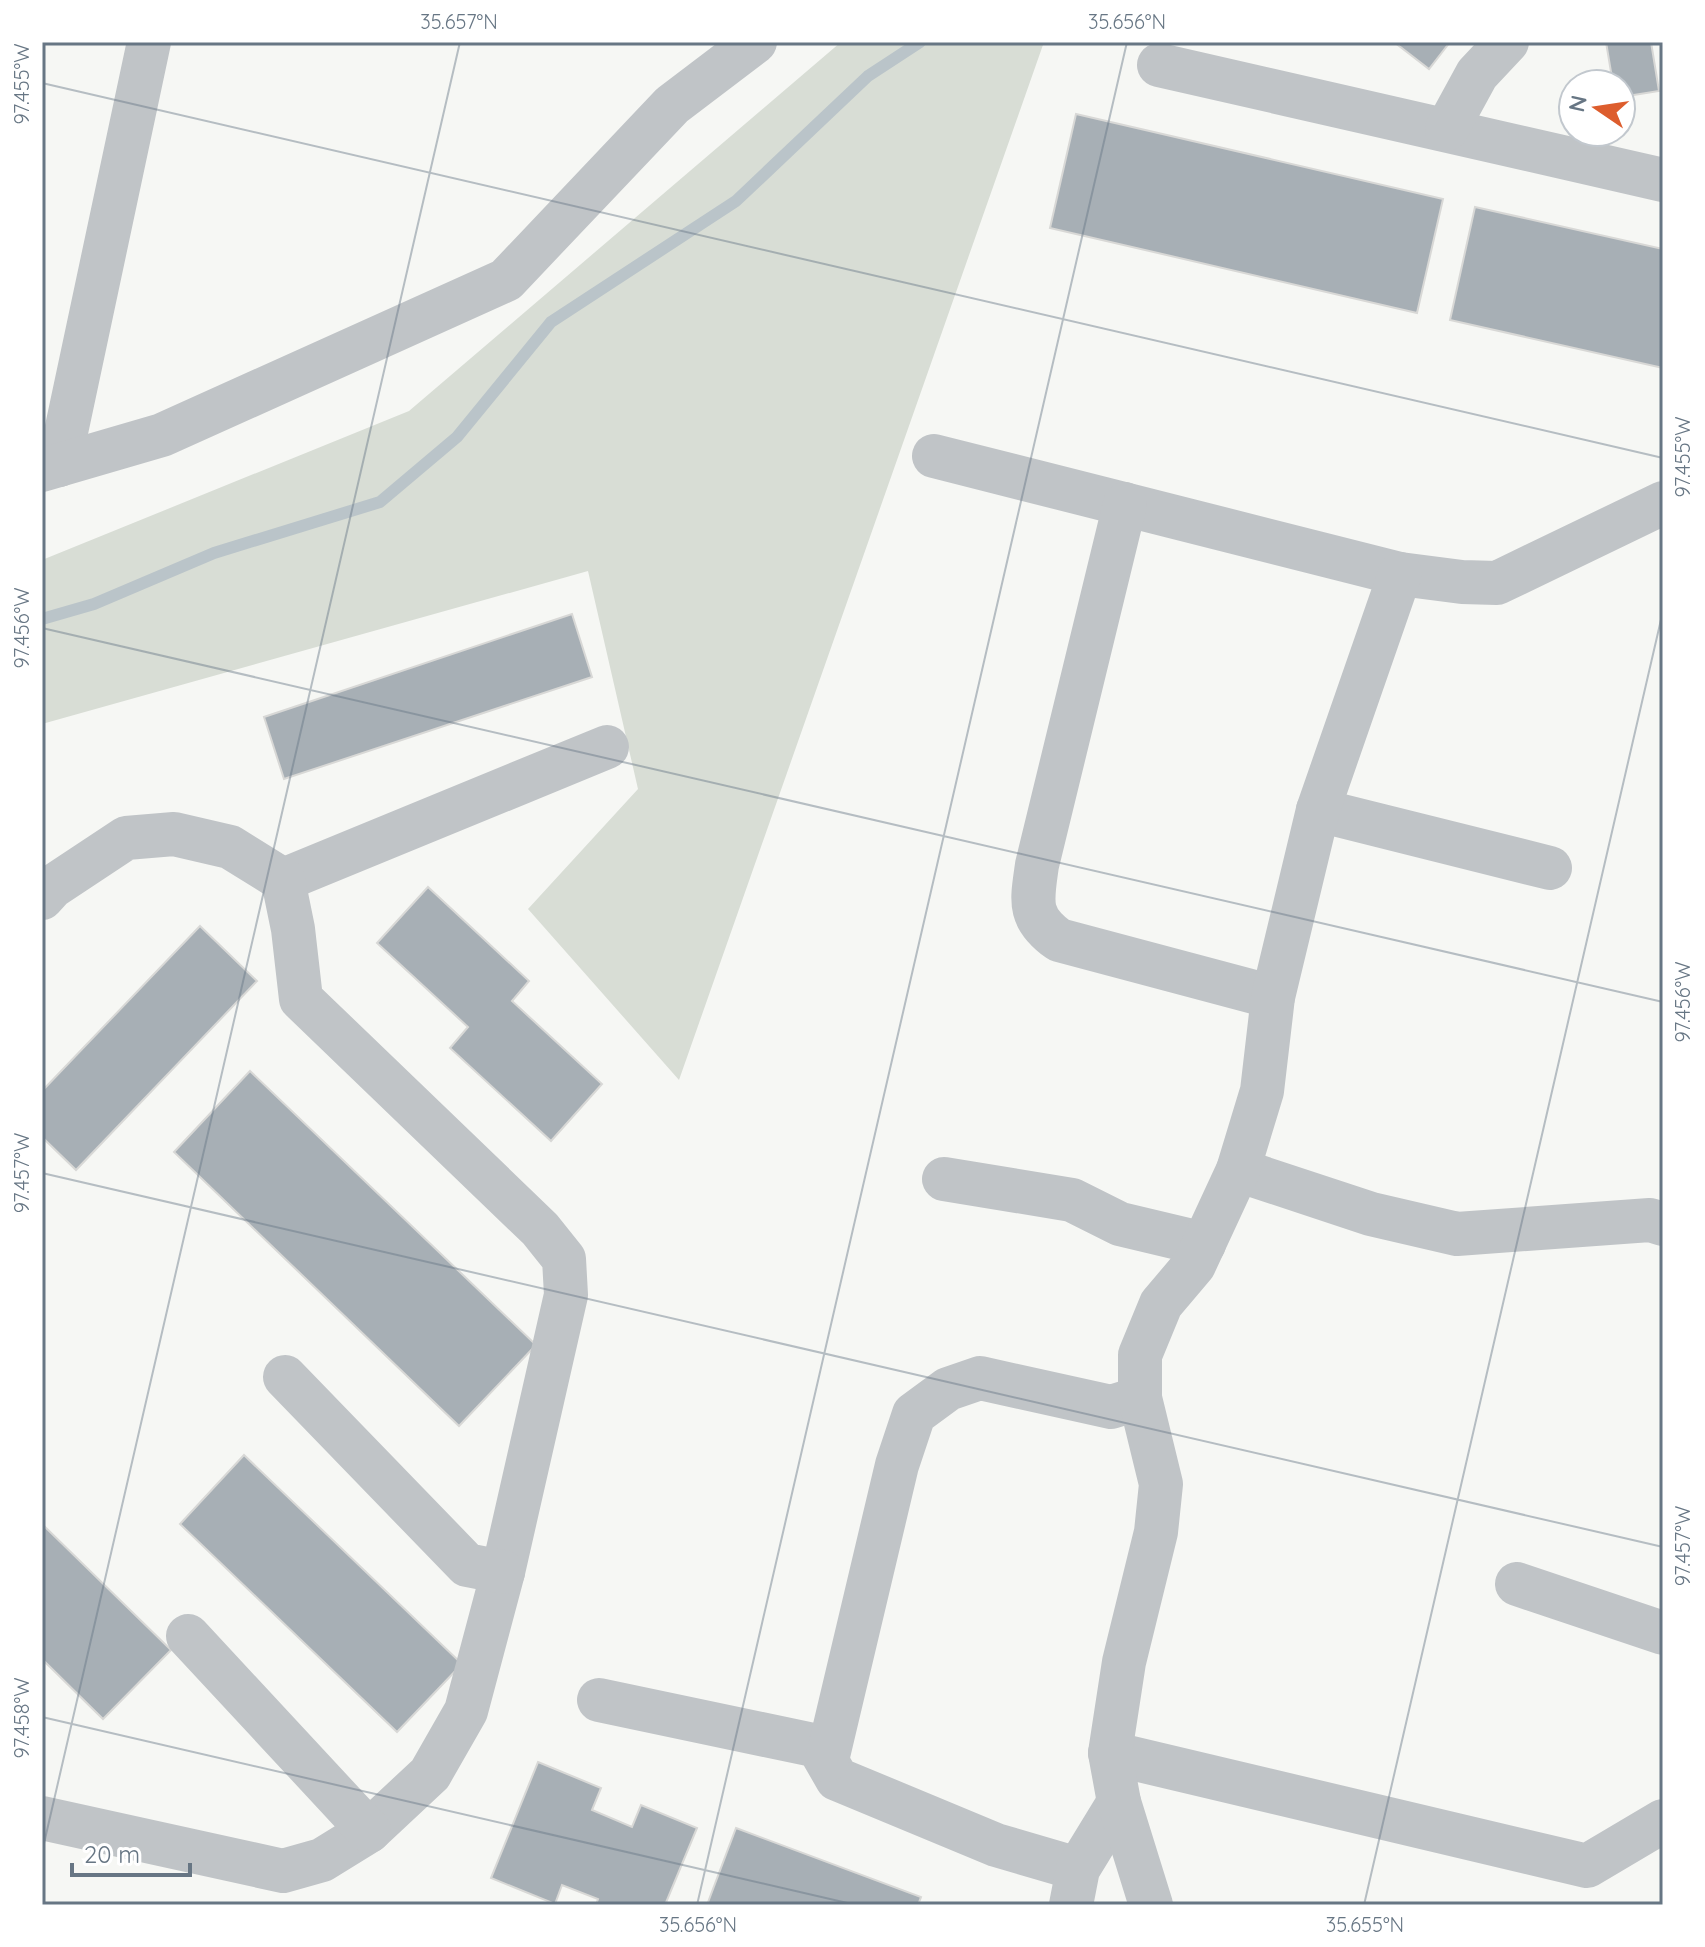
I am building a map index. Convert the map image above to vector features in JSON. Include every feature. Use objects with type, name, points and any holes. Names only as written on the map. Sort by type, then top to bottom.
[{"type":"street","points":[[149,42],[51,468],[162,435],[506,280],[672,105],[755,42]]},
{"type":"street","points":[[1447,129],[1477,74],[1507,42]]},
{"type":"street","points":[[1159,65],[1663,180]]},
{"type":"street","points":[[934,456],[1400,574],[1462,582],[1497,583],[1663,503]]},
{"type":"street","points":[[1125,504],[1037,865],[1032,901],[1040,927],[1059,940],[1273,997]]},
{"type":"street","points":[[1151,1905],[1119,1802],[1110,1753],[1124,1662],[1156,1532],[1161,1484],[1140,1398],[1140,1355],[1161,1304],[1194,1265],[1238,1170],[1262,1091],[1273,997],[1318,810],[1400,574]]},
{"type":"street","points":[[283,880],[607,747]]},
{"type":"street","points":[[1318,810],[1550,868]]},
{"type":"street","points":[[42,898],[52,887],[126,838],[174,834],[230,847],[283,880],[293,929],[301,999],[540,1229],[564,1259],[566,1295],[503,1572],[466,1711],[430,1774],[369,1831],[322,1860],[283,1871],[42,1818]]},
{"type":"street","points":[[1238,1170],[1371,1214],[1457,1234],[1650,1220],[1663,1224]]},
{"type":"street","points":[[944,1179],[1072,1200],[1120,1224],[1204,1244]]},
{"type":"street","points":[[285,1377],[467,1565],[503,1572]]},
{"type":"street","points":[[827,1760],[897,1465],[914,1414],[948,1389],[980,1378],[1111,1407],[1140,1398]]},
{"type":"street","points":[[1517,1584],[1663,1633]]},
{"type":"street","points":[[188,1636],[369,1831]]},
{"type":"street","points":[[599,1700],[818,1746],[837,1779],[996,1845],[1075,1887],[1119,1802]]},
{"type":"street","points":[[1110,1753],[1587,1866],[1663,1821]]},
{"type":"shaded area","points":[[841,42],[1044,42],[679,1080],[528,909],[638,789],[588,571],[42,724],[42,560],[409,411]]},
{"type":"building","points":[[1394,42],[1450,42],[1429,69]]},
{"type":"building","points":[[1606,42],[1651,42],[1659,91],[1637,94],[1637,68],[1610,68]]},
{"type":"building","points":[[1076,114],[1443,199],[1417,313],[1050,228]]},
{"type":"building","points":[[1475,207],[1663,249],[1663,368],[1450,320]]},
{"type":"building","points":[[572,614],[592,677],[284,779],[264,717]]},
{"type":"building","points":[[428,887],[529,981],[512,1001],[602,1084],[551,1141],[450,1048],[468,1027],[377,943]]},
{"type":"building","points":[[200,926],[257,981],[76,1170],[42,1137],[42,1091]]},
{"type":"building","points":[[250,1071],[536,1345],[459,1426],[174,1152]]},
{"type":"building","points":[[244,1455],[462,1664],[397,1732],[180,1524]]},
{"type":"building","points":[[42,1524],[171,1650],[103,1719],[42,1659]]},
{"type":"building","points":[[538,1762],[601,1788],[592,1810],[632,1827],[641,1805],[697,1828],[665,1905],[596,1905],[598,1899],[562,1885],[555,1904],[491,1878]]},
{"type":"building","points":[[736,1828],[921,1897],[918,1905],[707,1905]]},
{"type":"waterway","points":[[42,619],[94,604],[214,553],[380,502],[457,437],[551,322],[736,201],[868,76],[920,42]]}]
